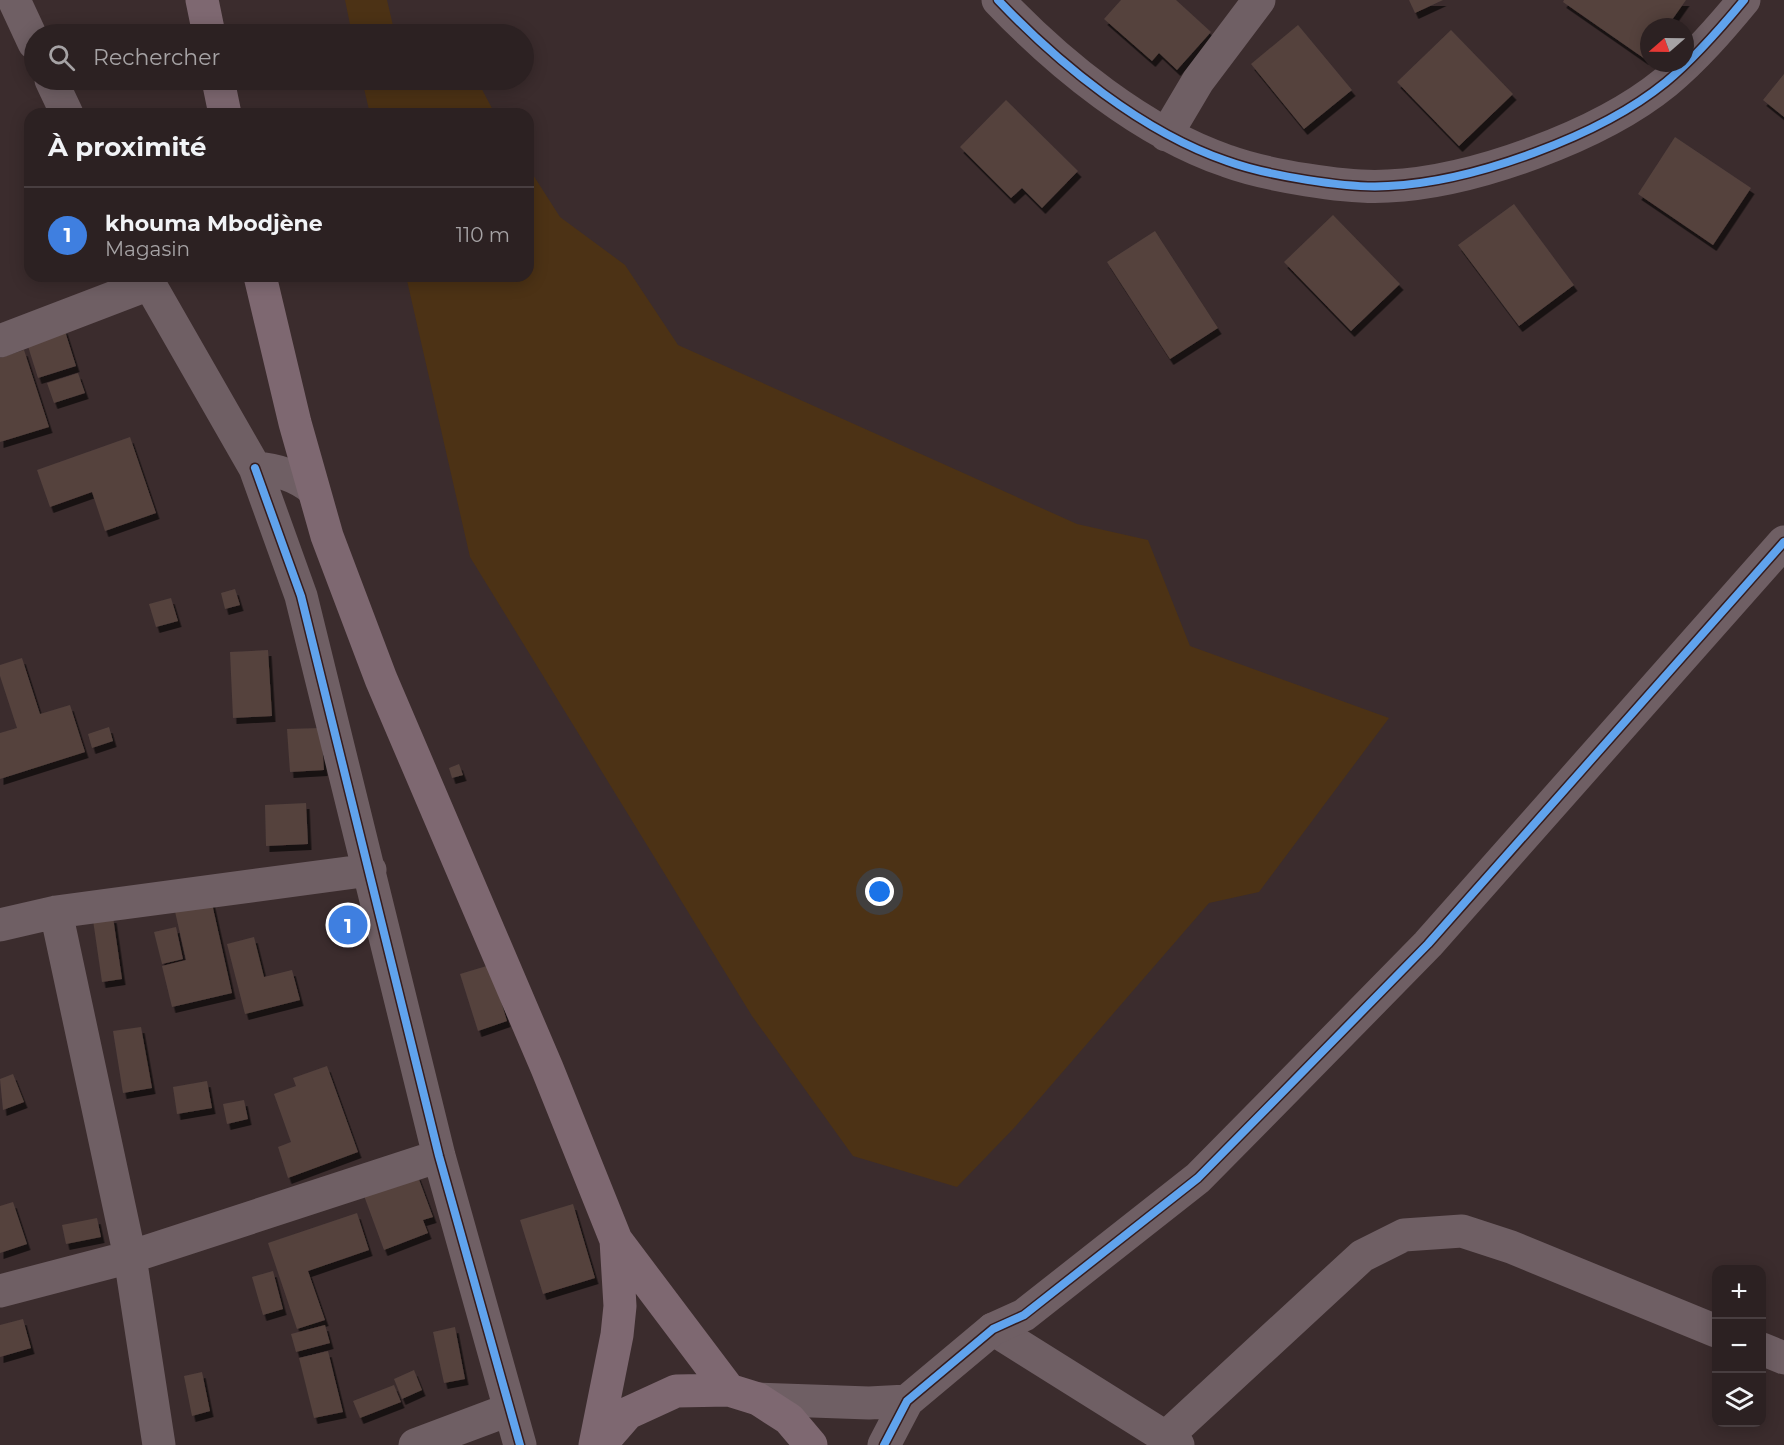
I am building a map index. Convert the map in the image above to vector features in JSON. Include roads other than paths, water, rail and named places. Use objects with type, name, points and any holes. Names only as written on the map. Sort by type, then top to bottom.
[{"type":"main road","points":[[202,0],[207,24]]},
{"type":"main road","points":[[220,90],[224,108]]},
{"type":"main road","points":[[261,282],[313,489],[327,536],[381,679],[547,1068],[616,1240],[744,1395],[789,1419],[811,1445]]},
{"type":"main road","points":[[595,1445],[618,1335],[620,1306],[616,1240]]},
{"type":"main road","points":[[600,1445],[627,1413],[676,1391],[744,1395]]},
{"type":"street","points":[[14,0],[25,24]]},
{"type":"street","points":[[998,0],[1063,62],[1166,135],[1227,162],[1276,173],[1361,186],[1389,186],[1462,174],[1533,153],[1607,120],[1665,83],[1708,43],[1744,0]]},
{"type":"street","points":[[1166,135],[1198,81],[1259,0]]},
{"type":"street","points":[[55,90],[63,108]]},
{"type":"street","points":[[0,341],[142,282]]},
{"type":"street","points":[[148,282],[255,468],[301,596],[439,1156],[519,1445]]},
{"type":"street","points":[[255,468],[274,470],[298,478],[313,489]]},
{"type":"street","points":[[884,1445],[907,1401],[993,1329],[1024,1315],[1198,1178],[1428,944],[1784,542]]},
{"type":"street","points":[[0,925],[56,912],[370,870]]},
{"type":"street","points":[[56,912],[130,1257],[159,1445]]},
{"type":"street","points":[[0,1292],[130,1257],[439,1156]]},
{"type":"street","points":[[993,1329],[1172,1440],[1362,1256],[1404,1235],[1462,1232],[1511,1247],[1712,1329]]},
{"type":"street","points":[[1766,1351],[1784,1358]]},
{"type":"street","points":[[744,1395],[869,1403],[907,1401]]},
{"type":"street","points":[[415,1445],[508,1410]]},
{"type":"place","name":"khouma Mbodjène","points":[[348,925]]}]
